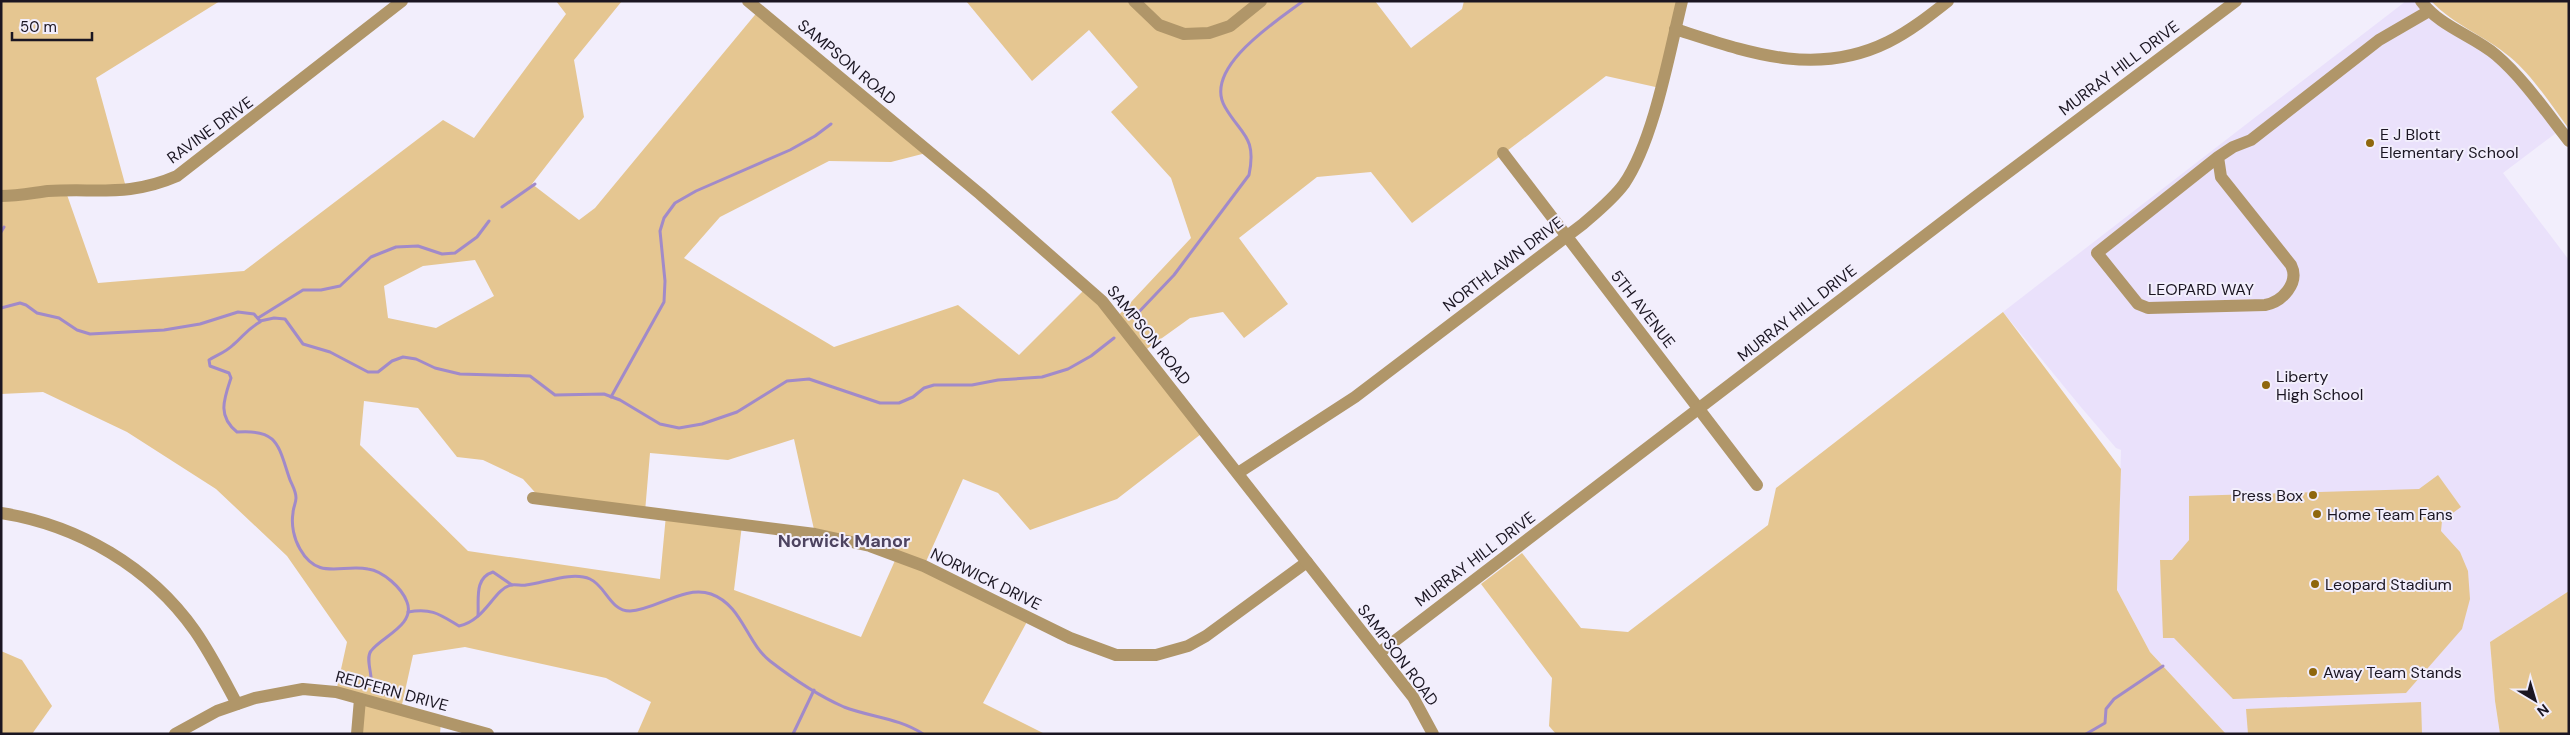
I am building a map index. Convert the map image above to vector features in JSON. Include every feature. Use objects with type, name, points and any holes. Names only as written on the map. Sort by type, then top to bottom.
[{"type":"street","name":"RAVINE DRIVE","points":[[1,196],[49,191],[127,191],[157,185],[177,176],[262,113],[402,1]]},
{"type":"street","name":"SAMPSON ROAD","points":[[748,1],[1088,286],[1117,317],[1413,697],[1433,734]]},
{"type":"street","points":[[1134,1],[1158,25],[1184,34],[1209,33],[1230,26],[1261,1]]},
{"type":"street","name":"NORTHLAWN DRIVE","points":[[1238,473],[1355,397],[1567,236],[1611,200],[1634,168],[1652,116],[1682,1]]},
{"type":"street","points":[[1675,29],[1752,52],[1780,58],[1824,61],[1867,52],[1889,42],[1948,1]]},
{"type":"street","name":"MURRAY HILL DRIVE","points":[[1379,653],[2236,1]]},
{"type":"street","points":[[2425,6],[2496,55],[2525,86],[2569,141]]},
{"type":"street","name":"LEOPARD WAY","points":[[2218,158],[2221,177],[2291,265],[2294,275],[2292,284],[2282,297],[2265,305],[2148,308],[2138,304],[2098,253],[2218,158],[2233,147],[2252,140],[2425,6]]},
{"type":"street","name":"5TH AVENUE","points":[[1503,153],[1757,485]]},
{"type":"street","name":"NORWICK DRIVE","points":[[533,498],[815,534],[870,546],[924,566],[1097,650],[1130,657],[1156,655],[1188,646],[1206,636],[1307,562]]},
{"type":"street","points":[[1,513],[62,528],[95,543],[124,561],[153,584],[175,605],[195,631],[237,704]]},
{"type":"street","name":"REDFERN DRIVE","points":[[175,734],[217,712],[237,704],[258,697],[303,689],[336,692],[488,734]]},
{"type":"street","points":[[357,734],[360,699]]},
{"type":"shaded area","points":[[1,1],[220,1],[96,78],[127,191],[66,192],[98,283],[244,271],[443,120],[474,138],[566,14],[556,1],[622,1],[574,60],[584,117],[532,184],[579,220],[595,208],[759,10],[930,152],[891,162],[829,161],[720,217],[684,258],[834,347],[958,305],[1019,355],[1088,286],[1117,317],[1191,238],[1171,178],[1111,112],[1138,87],[1089,30],[1032,81],[966,1],[1375,1],[1411,48],[1462,9],[1464,1],[1682,1],[1660,88],[1606,76],[1412,223],[1371,172],[1317,177],[1239,238],[1288,304],[1244,338],[1223,312],[1190,318],[1144,351],[1205,431],[1117,499],[1030,530],[998,493],[963,479],[924,566],[1029,618],[983,703],[1045,734],[637,734],[651,702],[606,678],[465,647],[413,655],[401,709],[441,721],[440,734],[357,734],[360,699],[336,692],[347,642],[287,556],[216,489],[127,432],[43,392],[1,394]],"holes":[[[475,260],[494,296],[436,328],[388,318],[384,286],[423,266]],[[364,401],[418,408],[457,457],[483,460],[523,479],[541,499],[645,512],[650,453],[728,460],[794,439],[815,534],[897,556],[861,637],[734,590],[742,525],[666,515],[660,579],[468,551],[360,445]]]},
{"type":"shaded area","points":[[2406,1],[2421,1],[2484,46],[2560,130],[2503,173],[2569,260],[2569,591],[2490,642],[2500,734],[2226,734],[2150,652],[2117,590],[2121,450],[2116,448],[2080,406],[2003,312]]},
{"type":"shaded area","points":[[2431,1],[2569,1],[2569,129],[2541,91],[2510,57],[2450,17]]},
{"type":"shaded area","points":[[2003,312],[2121,469],[2117,590],[2150,652],[2226,734],[1556,734],[1549,726],[1552,678],[1481,584],[1522,553],[1581,628],[1628,632],[1768,525],[1776,488]]},
{"type":"shaded area","name":"Leopard Stadium","points":[[2438,475],[2461,507],[2442,521],[2441,531],[2460,552],[2468,571],[2470,599],[2462,629],[2406,693],[2233,699],[2174,638],[2163,638],[2160,560],[2172,560],[2189,540],[2189,496],[2419,489]]},
{"type":"shaded area","points":[[2569,591],[2569,734],[2500,734],[2490,642]]},
{"type":"shaded area","points":[[1,651],[22,660],[52,706],[32,734],[1,734]]},
{"type":"shaded area","points":[[2421,702],[2422,734],[2248,734],[2246,709]]},
{"type":"waterway","points":[[1136,315],[1174,275],[1249,175],[1251,162],[1249,144],[1225,107],[1221,92],[1224,77],[1233,61],[1246,46],[1303,1]]},
{"type":"waterway","points":[[611,397],[664,302],[665,281],[660,231],[664,218],[675,203],[696,191],[790,150],[815,136],[831,124]]},
{"type":"waterway","points":[[502,207],[535,184]]},
{"type":"waterway","points":[[258,318],[303,290],[321,290],[340,286],[371,257],[396,247],[418,246],[442,254],[455,253],[477,237],[489,221]]},
{"type":"waterway","points":[[1,232],[4,227]]},
{"type":"waterway","points":[[1,308],[20,303],[37,313],[59,318],[77,330],[90,334],[164,330],[200,324],[238,312],[254,314],[260,321],[274,318],[285,319],[303,344],[330,352],[368,372],[378,372],[392,361],[403,357],[416,359],[435,368],[460,374],[530,376],[555,395],[604,394],[620,400],[660,424],[679,428],[702,424],[737,412],[787,381],[809,379],[880,403],[899,403],[913,397],[924,388],[934,385],[972,385],[998,380],[1042,377],[1068,369],[1091,356],[1114,338]]},
{"type":"waterway","points":[[260,322],[248,330],[227,350],[209,360],[210,366],[229,373],[231,378],[226,393],[224,413],[231,426],[237,432],[260,433],[268,436],[278,447],[296,495],[292,518],[295,536],[300,549],[307,559],[314,565],[322,568],[374,570],[391,581],[405,597],[408,610],[407,617],[396,630],[369,654],[371,684]]},
{"type":"waterway","points":[[478,616],[480,584],[487,575],[493,572],[512,585]]},
{"type":"waterway","points":[[408,612],[423,611],[435,613],[459,626],[476,618],[499,592],[511,585],[533,584],[575,576],[595,582],[613,603],[623,610],[630,611],[650,607],[680,595],[701,592],[711,594],[730,606],[762,653],[796,680],[844,707],[904,724],[923,734]]},
{"type":"waterway","points":[[2086,734],[2105,723],[2106,709],[2114,699],[2163,666]]},
{"type":"waterway","points":[[793,734],[814,690]]},
{"type":"place","name":"E J Blott Elementary School","points":[[2370,143]]},
{"type":"place","name":"Liberty High School","points":[[2266,385]]},
{"type":"place","name":"Press Box","points":[[2313,495]]},
{"type":"place","name":"Home Team Fans","points":[[2317,514]]},
{"type":"place","name":"Leopard Stadium","points":[[2315,584]]},
{"type":"place","name":"Away Team Stands","points":[[2313,672]]},
{"type":"district","name":"Norwick Manor","points":[[844,541]]}]
